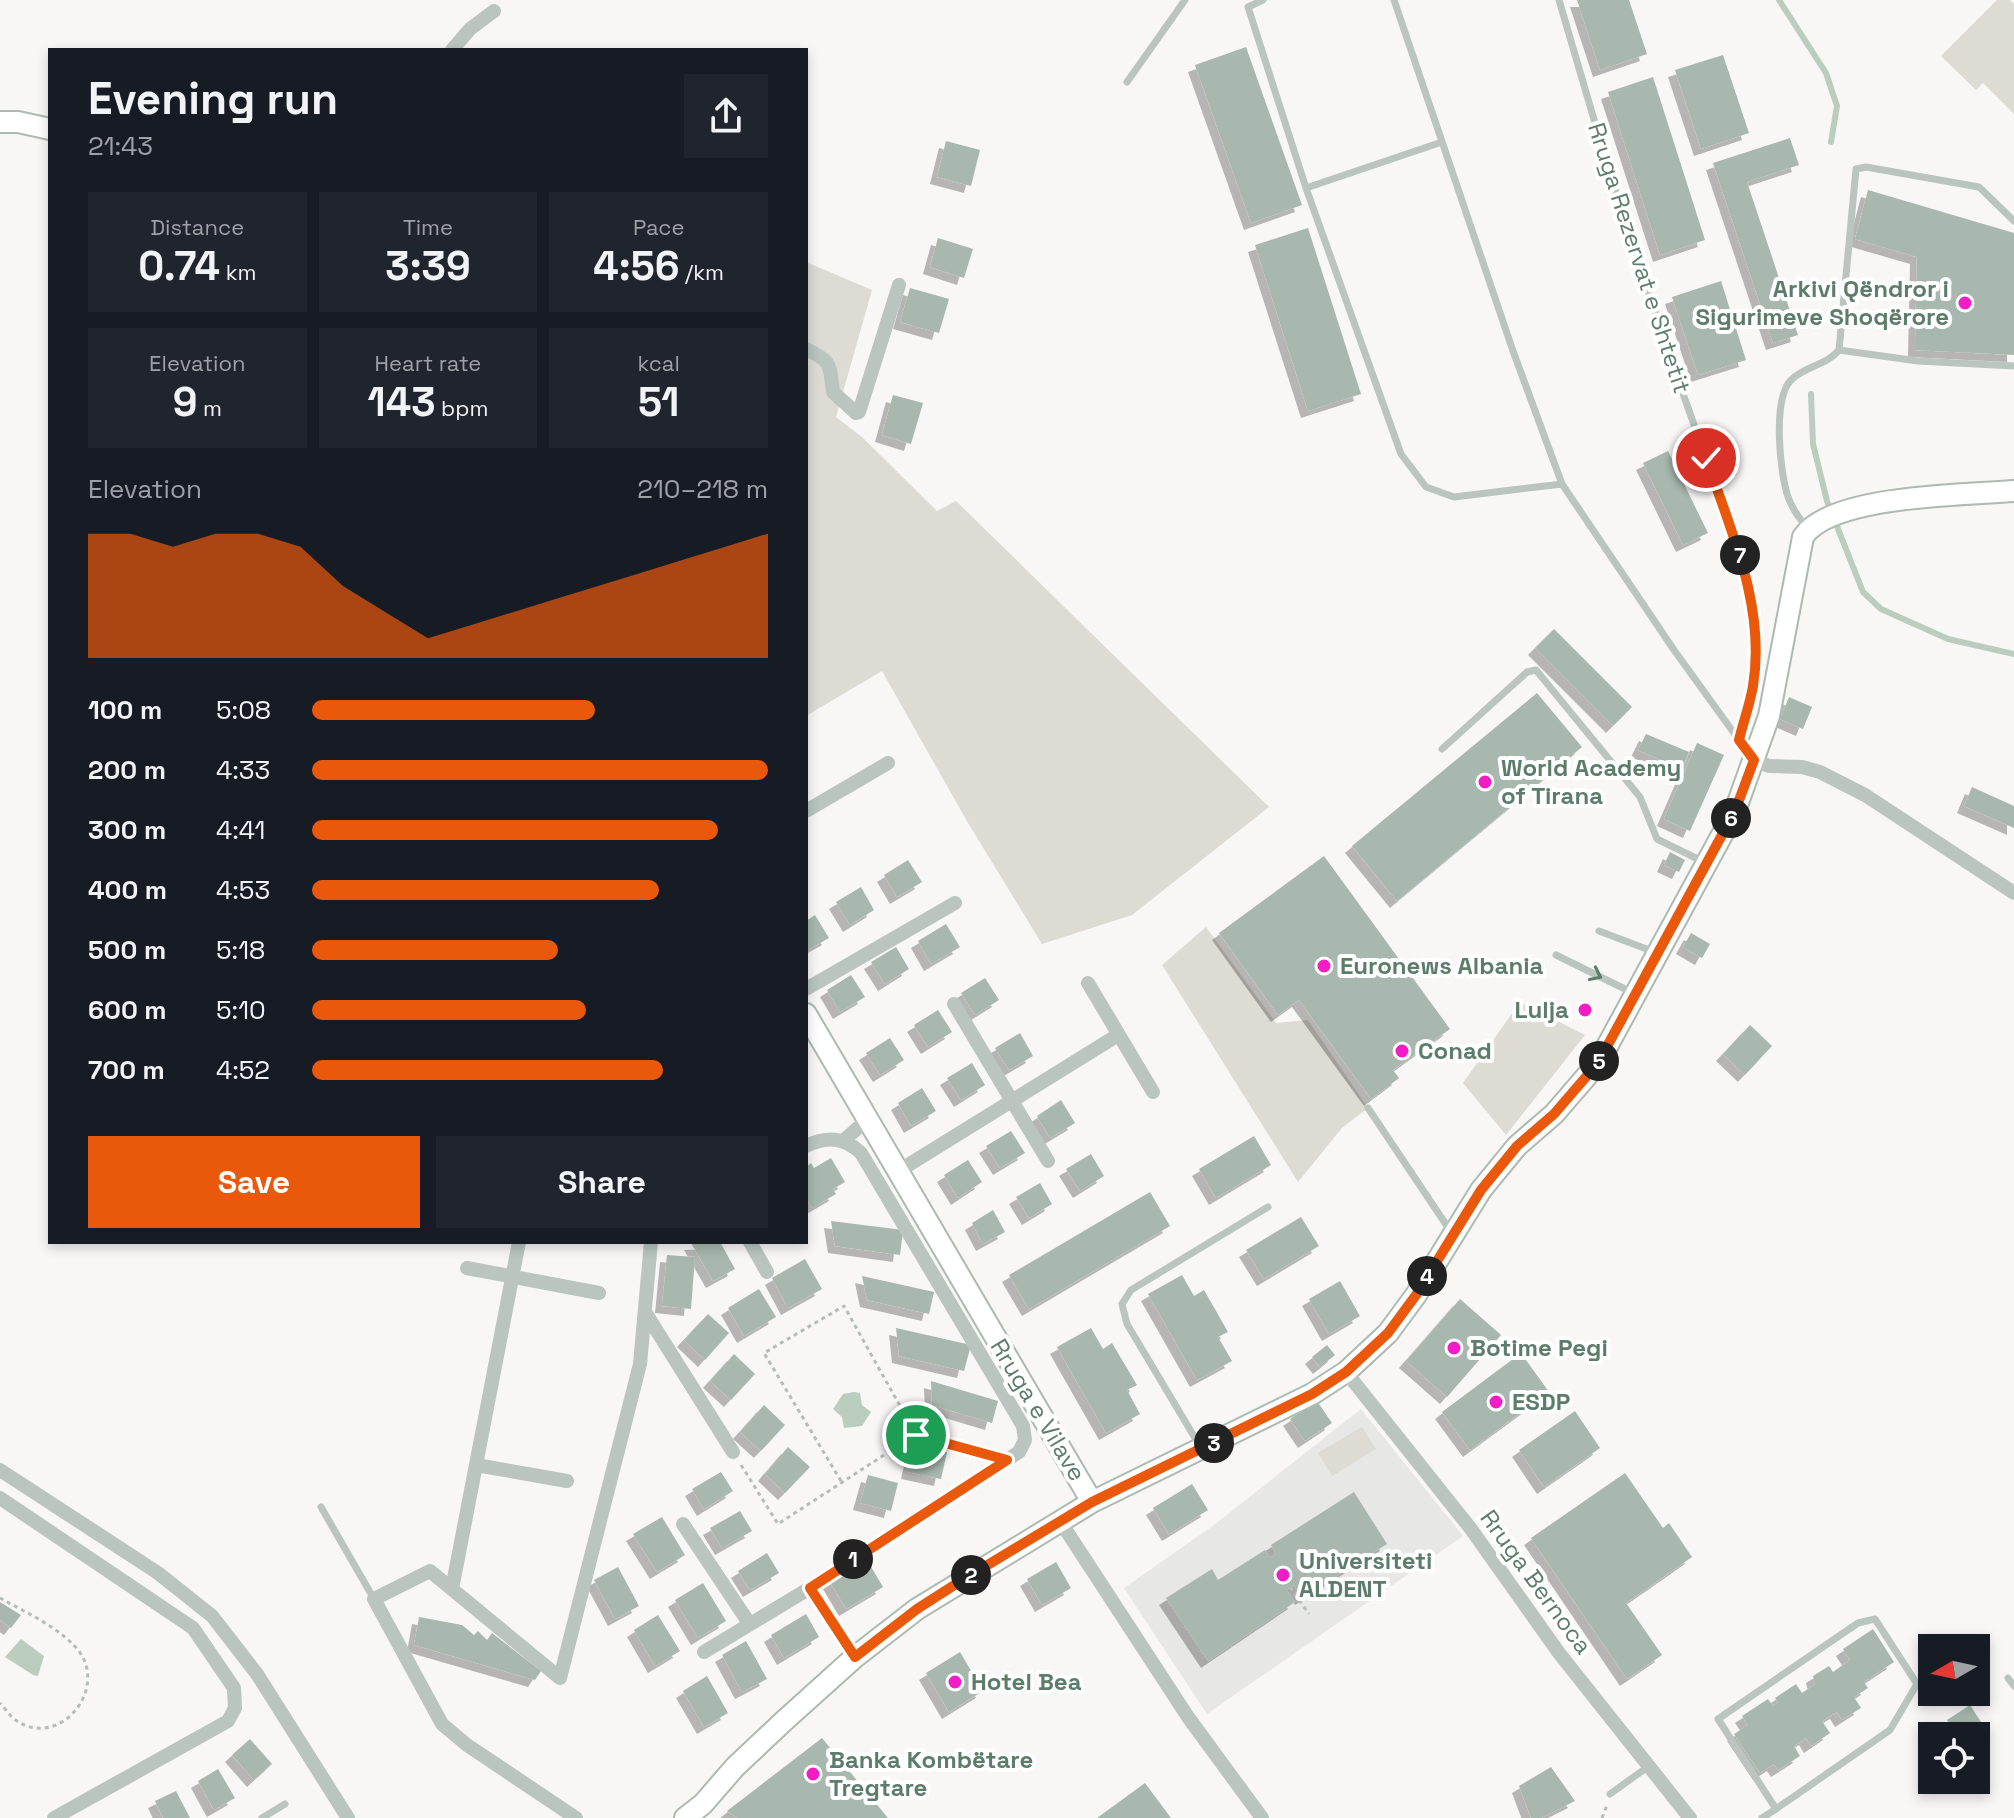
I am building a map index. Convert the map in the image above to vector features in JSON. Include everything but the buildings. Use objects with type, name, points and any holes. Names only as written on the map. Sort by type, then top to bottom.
[{"type":"street","points":[[454,48],[470,29],[494,11]]},
{"type":"street","points":[[0,122],[18,122],[48,129]]},
{"type":"street","points":[[808,350],[825,358],[833,392],[856,413],[859,412],[899,285]]},
{"type":"street","points":[[2014,491],[1865,504],[1832,513],[1811,527],[1803,537],[1769,716],[1745,748],[1769,766],[1802,767],[1820,772],[1865,795],[2014,893]]},
{"type":"street","name":"Rruga Rezervat e Shtetit","points":[[1092,1502],[1312,1394],[1346,1372],[1388,1333],[1416,1295],[1481,1190],[1517,1146],[1554,1114],[1598,1063],[1735,811],[1745,748]]},
{"type":"street","points":[[808,810],[888,763]]},
{"type":"street","points":[[808,988],[955,903]]},
{"type":"street","points":[[1088,983],[1153,1092]]},
{"type":"street","points":[[954,1004],[1048,1161]]},
{"type":"street","name":"Rruga e Vilave","points":[[685,1818],[702,1811],[735,1767],[855,1657],[917,1609],[1092,1502],[808,1017]]},
{"type":"street","points":[[897,1172],[1118,1035]]},
{"type":"street","points":[[843,1141],[868,1119]]},
{"type":"street","points":[[704,1652],[810,1588],[1007,1460],[1023,1446],[1026,1433],[861,1153],[843,1141],[821,1139],[808,1145]]},
{"type":"street","points":[[452,1589],[519,1244]]},
{"type":"street","points":[[576,1818],[467,1745],[442,1724],[374,1599],[430,1571],[560,1678],[640,1364],[651,1244]]},
{"type":"street","points":[[751,1244],[767,1272]]},
{"type":"street","points":[[467,1268],[599,1293]]},
{"type":"street","points":[[645,1312],[733,1452]]},
{"type":"street","name":"Rruga Bernoca","points":[[1346,1372],[1471,1529],[1559,1653],[1690,1818]]},
{"type":"street","points":[[916,1435],[1007,1460]]},
{"type":"street","points":[[476,1465],[567,1481]]},
{"type":"street","points":[[0,1470],[135,1557],[190,1596],[212,1616],[257,1674],[348,1818]]},
{"type":"street","points":[[0,1498],[193,1628],[234,1688],[235,1708],[228,1721],[54,1818]]},
{"type":"street","points":[[1060,1521],[1188,1717],[1262,1818]]},
{"type":"street","points":[[683,1524],[749,1623]]},
{"type":"street","points":[[810,1588],[855,1657]]},
{"type":"street","points":[[234,1688],[257,1674]]},
{"type":"lane","points":[[1127,82],[1185,0]]},
{"type":"lane","points":[[1261,0],[1248,7],[1306,188],[1401,454],[1426,487],[1454,497],[1562,484]]},
{"type":"lane","points":[[1394,0],[1513,351],[1562,484],[1674,650],[1745,748]]},
{"type":"lane","name":"Rruga Rezervat e Shtetit","points":[[1559,0],[1610,174],[1670,357],[1742,560],[1752,602],[1756,638],[1745,748]]},
{"type":"lane","points":[[1306,188],[1442,142]]},
{"type":"lane","points":[[1811,527],[1797,517],[1787,495],[1779,436],[1782,402],[1789,382],[1807,369],[1835,356],[1839,350],[1856,169],[1866,167],[1979,187],[2014,221]]},
{"type":"lane","points":[[1839,350],[1918,361],[2014,366]]},
{"type":"lane","points":[[1442,749],[1527,672],[1536,670],[1640,797],[1657,839],[1706,863]]},
{"type":"lane","points":[[1599,931],[1659,954]]},
{"type":"lane","points":[[1556,955],[1636,994]]},
{"type":"lane","points":[[1368,1108],[1452,1234]]},
{"type":"lane","points":[[1202,1450],[1127,1324],[1122,1304],[1131,1290],[1268,1207]]},
{"type":"lane","points":[[321,1507],[374,1599]]},
{"type":"lane","points":[[1762,1818],[1776,1809],[1890,1730],[1917,1684],[1875,1619],[1858,1623],[1718,1719],[1776,1809]]},
{"type":"lane","points":[[2008,1678],[2014,1686]]},
{"type":"lane","points":[[1610,1794],[1649,1766]]},
{"type":"lane","points":[[262,1818],[285,1804]]},
{"type":"path","points":[[733,1452],[778,1524],[916,1435],[844,1306],[764,1353],[841,1481]]},
{"type":"path","points":[[1290,1587],[1309,1614]]},
{"type":"path","points":[[0,1598],[69,1641],[87,1667],[88,1684],[84,1699],[75,1713],[47,1727],[30,1727],[15,1721],[0,1703]]},
{"type":"shaded area","points":[[1997,0],[2010,0],[2014,4],[2014,114],[1983,83],[1976,90],[1941,56]]},
{"type":"shaded area","points":[[808,263],[872,290],[836,417],[863,438],[937,511],[956,501],[1269,807],[1132,915],[1042,944],[968,823],[882,671],[808,715]]},
{"type":"shaded area","points":[[1206,927],[1276,1023],[1308,1020],[1368,1108],[1342,1128],[1298,1182],[1162,965]]},
{"type":"shaded area","points":[[1520,1002],[1585,1035],[1506,1135],[1463,1083]]},
{"type":"shaded area","points":[[860,1393],[862,1405],[871,1412],[862,1426],[844,1428],[842,1417],[833,1409],[843,1394]]},
{"type":"shaded area","points":[[1361,1409],[1463,1536],[1207,1714],[1124,1588],[1214,1525]]},
{"type":"shaded area","points":[[1362,1427],[1376,1449],[1332,1476],[1318,1453]]},
{"type":"shaded area","points":[[21,1639],[44,1656],[38,1676],[5,1657]]},
{"type":"waterway","points":[[1779,0],[1826,73],[1837,106],[1831,142]]},
{"type":"waterway","points":[[1811,394],[1813,444],[1827,501],[1863,592],[1881,609],[1948,639],[2014,654]]},
{"type":"place","name":"Arkivi Qëndror i Sigurimeve Shoqërore","points":[[1965,303]]},
{"type":"place","name":"World Academy of Tirana","points":[[1485,782]]},
{"type":"place","name":"Euronews Albania","points":[[1324,966]]},
{"type":"place","name":"Lulja","points":[[1585,1010]]},
{"type":"place","name":"Conad","points":[[1402,1051]]},
{"type":"place","name":"Botime Pegi","points":[[1454,1348]]},
{"type":"place","name":"ESDP","points":[[1496,1402]]},
{"type":"place","name":"Universiteti ALDENT","points":[[1283,1575]]},
{"type":"place","name":"Hotel Bea","points":[[955,1682]]},
{"type":"place","name":"Banka Kombëtare Tregtare","points":[[813,1774]]},
{"type":"route","points":[[916,1435],[1007,1460],[810,1588],[855,1657],[917,1609],[1092,1502],[1312,1394],[1346,1372],[1388,1333],[1416,1295],[1481,1190],[1517,1146],[1554,1114],[1598,1063],[1735,811],[1754,760],[1739,740],[1753,686],[1756,638],[1752,602],[1742,560],[1706,458]]}]
